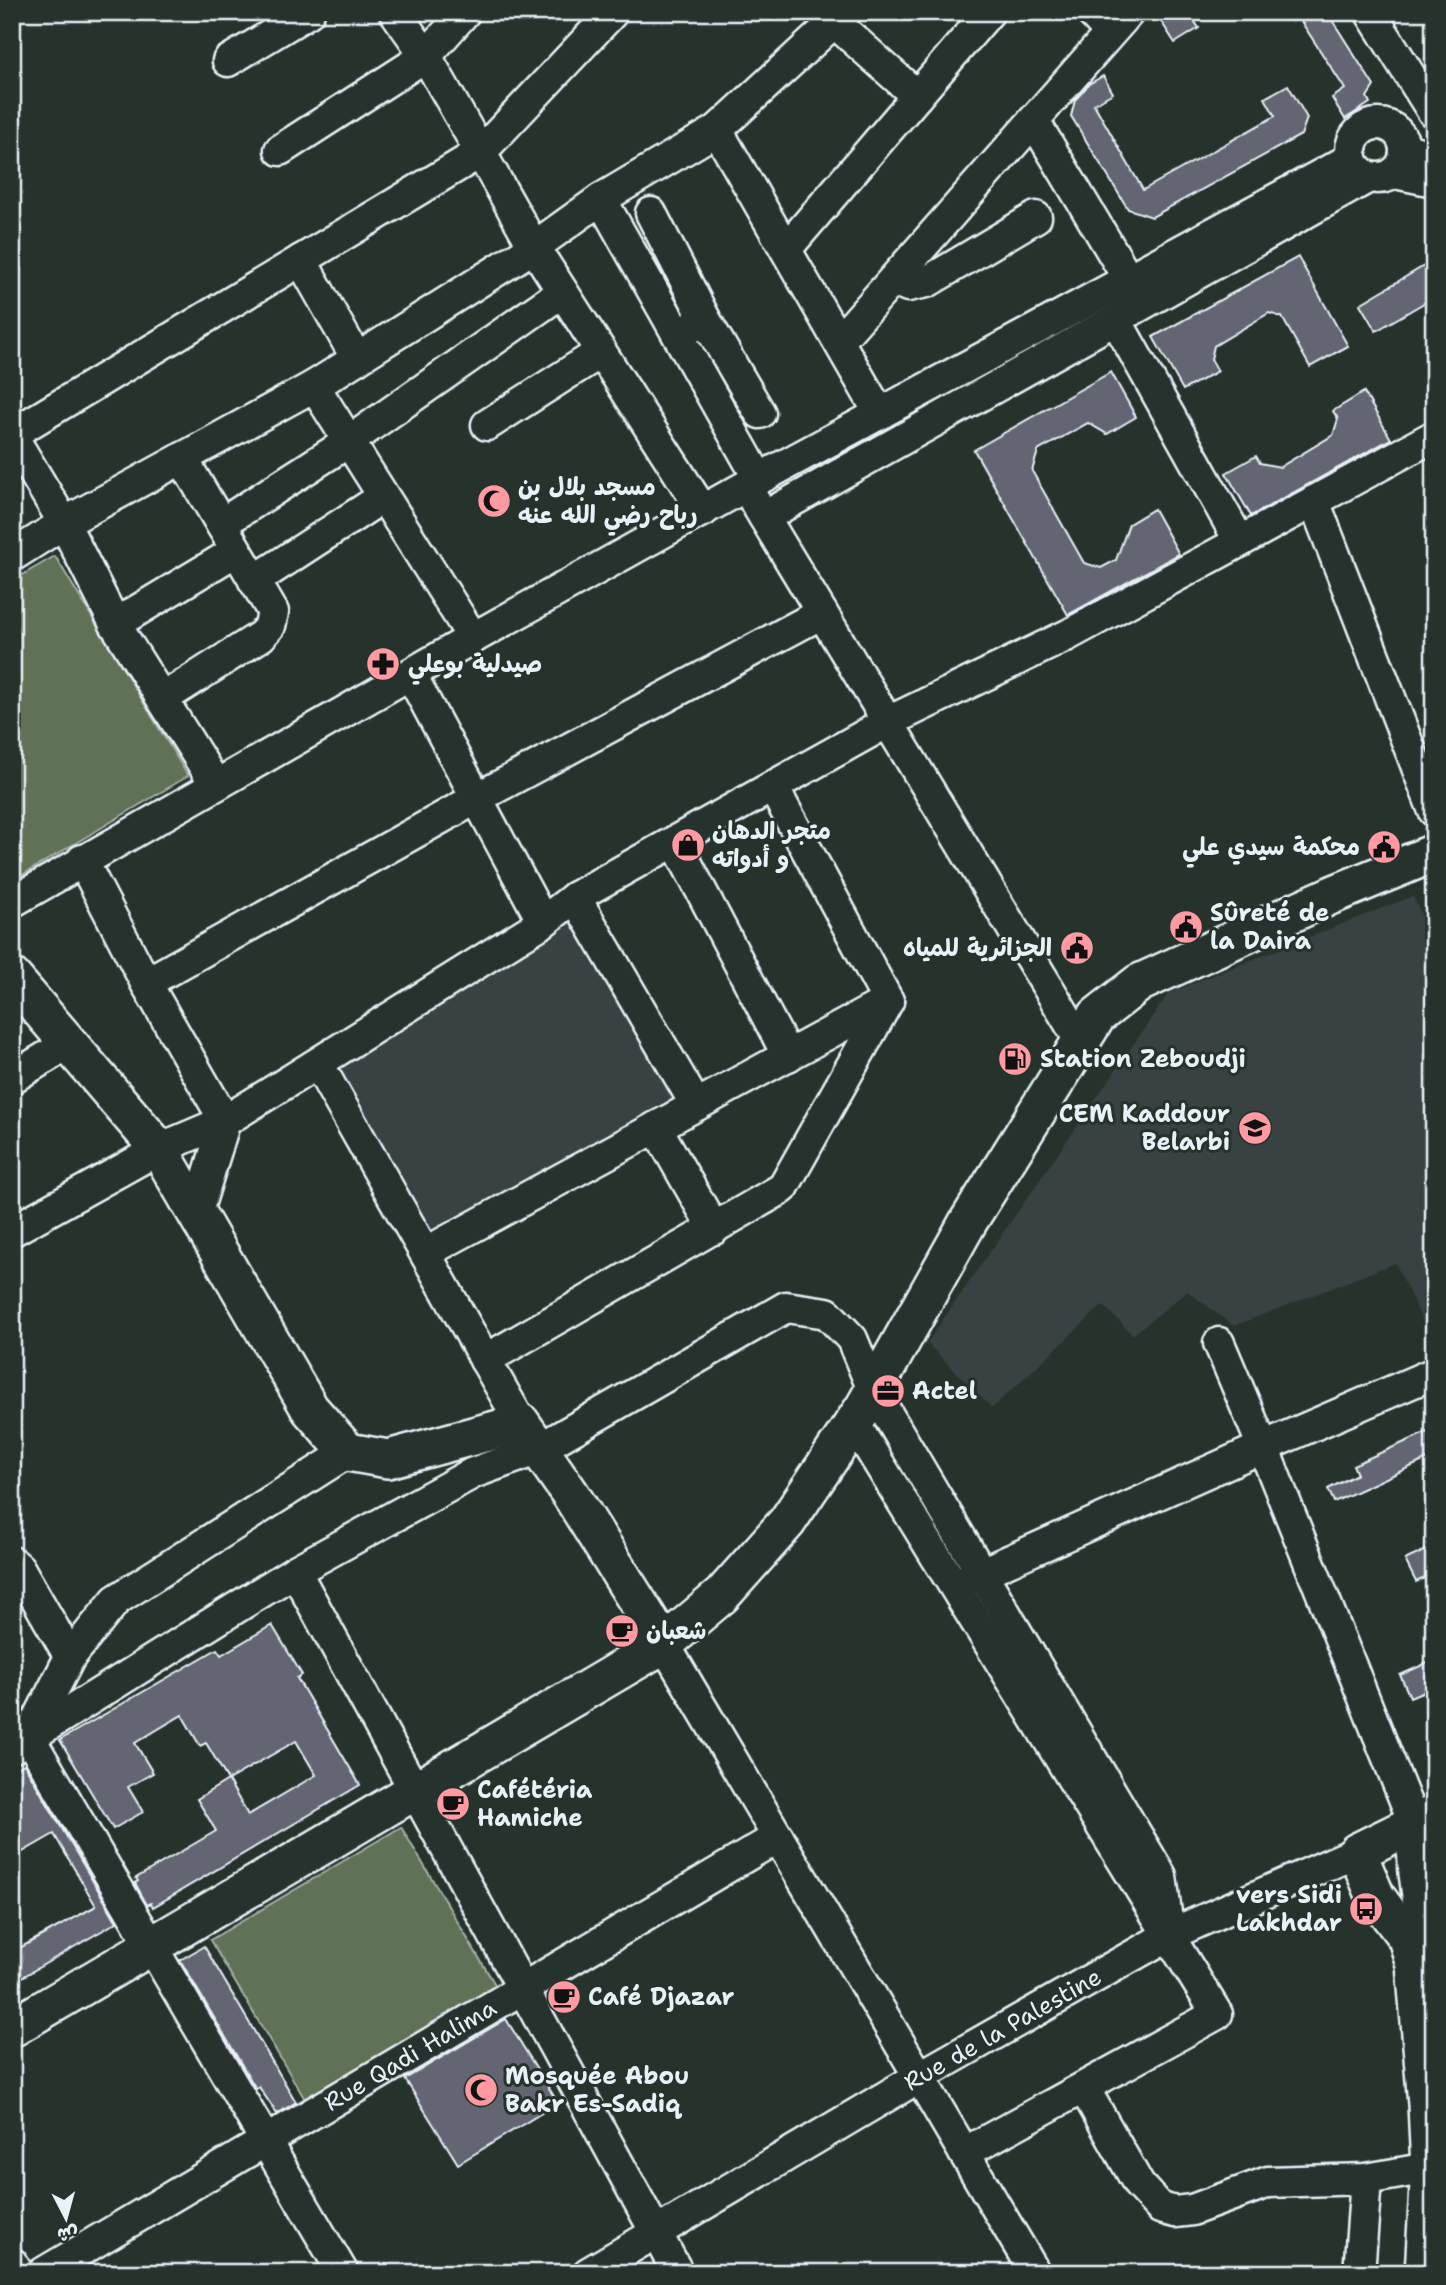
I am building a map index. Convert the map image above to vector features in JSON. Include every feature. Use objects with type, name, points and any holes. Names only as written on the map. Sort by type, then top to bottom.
[{"type":"main road","points":[[12,2028],[664,1644],[722,1595],[787,1522],[854,1423],[968,1222],[1097,1016],[1139,983],[1332,895],[1432,857]]},
{"type":"main road","points":[[12,978],[159,1149],[310,1409],[348,1452],[388,1460],[530,1436],[571,1495],[664,1644]]},
{"type":"main road","points":[[1424,1819],[1418,1873],[1428,1963],[1427,2104],[1432,2167],[1424,2273]]},
{"type":"main road","name":"Rue de la Palestine","points":[[1357,1852],[1424,1819]]},
{"type":"main road","points":[[1357,1852],[1376,1897],[1428,1963]]},
{"type":"street","points":[[228,61],[309,12]]},
{"type":"street","points":[[395,12],[426,55],[534,247],[703,511]]},
{"type":"street","points":[[280,150],[426,55],[466,12]]},
{"type":"street","points":[[216,785],[115,624],[64,523],[12,435],[481,152],[613,12]]},
{"type":"street","points":[[786,249],[989,12]]},
{"type":"street","points":[[12,902],[411,676],[473,638],[880,414],[1136,291],[1393,154],[1431,101],[1370,12]]},
{"type":"street","points":[[12,556],[64,523],[314,386],[534,247],[601,199],[717,130],[834,16],[917,96]]},
{"type":"street","points":[[839,341],[1034,121],[1110,19]]},
{"type":"street","points":[[1034,121],[1136,291]]},
{"type":"street","points":[[717,130],[880,414]]},
{"type":"street","points":[[1393,154],[1434,181]]},
{"type":"street","points":[[601,199],[678,335],[753,483],[764,517],[1081,1042]]},
{"type":"street","points":[[651,213],[705,319],[760,413]]},
{"type":"street","points":[[893,280],[908,286],[927,282],[1036,217]]},
{"type":"street","points":[[301,260],[357,359]]},
{"type":"street","points":[[764,517],[1116,320],[1136,291]]},
{"type":"street","points":[[221,524],[348,442],[562,292]]},
{"type":"street","points":[[678,335],[705,319]]},
{"type":"street","points":[[1116,320],[1240,542]]},
{"type":"street","points":[[487,425],[601,352]]},
{"type":"street","points":[[314,386],[473,638]]},
{"type":"street","points":[[12,1231],[159,1149],[225,1121],[543,922],[575,897],[675,841],[888,722],[1068,635],[1434,436]]},
{"type":"street","points":[[162,699],[261,636],[271,626],[273,612],[182,458]]},
{"type":"street","points":[[254,581],[383,497]]},
{"type":"street","points":[[1314,501],[1434,811]]},
{"type":"street","points":[[115,624],[236,551]]},
{"type":"street","points":[[146,983],[477,798],[822,612]]},
{"type":"street","points":[[411,676],[543,922]]},
{"type":"street","points":[[773,787],[888,1001]]},
{"type":"street","points":[[675,841],[788,1056]]},
{"type":"street","points":[[82,860],[146,983],[225,1121],[196,1214]]},
{"type":"street","points":[[575,897],[696,1105]]},
{"type":"street","points":[[425,1253],[888,1001]]},
{"type":"street","points":[[485,1360],[783,1188],[888,1001]]},
{"type":"street","points":[[12,1078],[69,1043]]},
{"type":"street","points":[[318,1064],[530,1436]]},
{"type":"street","points":[[656,1127],[713,1229]]},
{"type":"street","points":[[20,1742],[295,1571],[473,1473],[530,1436],[786,1307],[827,1313],[852,1339],[873,1390],[1161,1876],[1169,1935]]},
{"type":"street","points":[[1219,1343],[1424,1819]]},
{"type":"street","points":[[953,1586],[1434,1373]]},
{"type":"street","points":[[854,1423],[1217,2014],[964,2153]]},
{"type":"street","points":[[20,1742],[70,1657],[116,1600],[348,1452]]},
{"type":"street","points":[[12,1562],[19,1568],[70,1657]]},
{"type":"street","points":[[295,1571],[678,2273]]},
{"type":"street","points":[[664,1644],[1035,2273]]},
{"type":"street","points":[[20,1742],[151,1946],[343,2273]]},
{"type":"street","name":"Rue Qadi Halima","points":[[43,2273],[778,1838]]},
{"type":"street","name":"Rue de la Palestine","points":[[588,2273],[919,2077],[1169,1935],[1357,1852]]},
{"type":"street","points":[[1084,2088],[1139,2185],[1160,2208],[1175,2212],[1192,2210],[1268,2182],[1366,2179],[1432,2167]]},
{"type":"street","points":[[1359,2273],[1366,2179]]},
{"type":"street","points":[[12,2263],[18,2273]]},
{"type":"shaded area","name":"CEM Kaddour Belarbi","points":[[1413,896],[1434,943],[1434,1345],[1395,1263],[1234,1326],[1187,1291],[1133,1335],[1103,1305],[992,1408],[927,1343],[1169,993]]},
{"type":"shaded area","points":[[584,912],[696,1105],[425,1253],[327,1058]]},
{"type":"green space","points":[[55,556],[188,776],[12,881],[12,581]]},
{"type":"green space","points":[[401,1827],[497,1988],[306,2101],[210,1940]]},
{"type":"building","points":[[1155,12],[1188,12],[1199,28],[1175,43]]},
{"type":"building","points":[[1295,12],[1327,12],[1374,86],[1367,97],[1370,103],[1345,119],[1332,98],[1345,89]]},
{"type":"building","points":[[1103,76],[1113,93],[1094,104],[1143,190],[1275,116],[1265,98],[1288,85],[1307,118],[1301,135],[1152,217],[1128,209],[1071,116],[1075,100],[1089,84]]},
{"type":"building","points":[[1298,257],[1348,346],[1310,367],[1282,317],[1269,313],[1214,346],[1211,359],[1218,371],[1183,390],[1153,337]]},
{"type":"building","points":[[1434,260],[1434,297],[1376,331],[1360,304]]},
{"type":"building","points":[[1111,372],[1136,417],[1107,434],[1088,423],[1038,451],[1032,471],[1084,563],[1101,568],[1116,560],[1129,524],[1154,509],[1179,554],[1068,615],[974,450]]},
{"type":"building","points":[[1364,392],[1391,439],[1251,516],[1226,473],[1256,456],[1260,463],[1280,467],[1333,435],[1338,419],[1333,411]]},
{"type":"building","points":[[1434,1429],[1434,1456],[1334,1502],[1328,1489],[1357,1474],[1353,1465]]},
{"type":"building","points":[[1434,1546],[1434,1574],[1416,1582],[1405,1560]]},
{"type":"building","points":[[272,1625],[302,1675],[297,1678],[360,1785],[153,1907],[151,1903],[147,1905],[135,1883],[138,1881],[136,1878],[216,1831],[197,1799],[228,1780],[206,1743],[200,1746],[182,1715],[135,1743],[153,1773],[128,1787],[143,1812],[113,1829],[60,1740],[217,1649],[221,1655]],"holes":[[[296,1741],[316,1775],[248,1815],[228,1780]]]},
{"type":"building","points":[[1434,1660],[1434,1687],[1410,1697],[1400,1675]]},
{"type":"building","points":[[24,1764],[117,1922],[12,1983],[12,1952],[96,1906],[54,1834],[12,1858],[12,1771]]},
{"type":"building","points":[[204,1946],[296,2102],[277,2114],[259,2087],[256,2089],[180,1960]]},
{"type":"building","name":"Mosquée Abou Bakr Es-Sadiq","points":[[506,2019],[558,2103],[458,2164],[405,2079]]},
{"type":"place","name":"مسجد بلال بن رباح رضي الله عنه","points":[[494,501]]},
{"type":"place","name":"صيدلية بوعلي","points":[[383,664]]},
{"type":"place","name":"متجر الدهان و أدواته","points":[[688,845]]},
{"type":"place","name":"محكمة سيدي علي","points":[[1384,847]]},
{"type":"place","name":"Sûreté de la Daira","points":[[1186,927]]},
{"type":"place","name":"الجزائرية للمياه","points":[[1077,948]]},
{"type":"place","name":"Station Zeboudji","points":[[1015,1059]]},
{"type":"place","name":"CEM Kaddour Belarbi","points":[[1255,1128]]},
{"type":"place","name":"Actel","points":[[888,1391]]},
{"type":"place","name":"شعبان","points":[[622,1631]]},
{"type":"place","name":"Cafétéria Hamiche","points":[[453,1804]]},
{"type":"place","name":"vers Sidi Lakhdar","points":[[1366,1909]]},
{"type":"place","name":"Café Djazar","points":[[564,1997]]},
{"type":"place","name":"Mosquée Abou Bakr Es-Sadiq","points":[[481,2090]]}]
